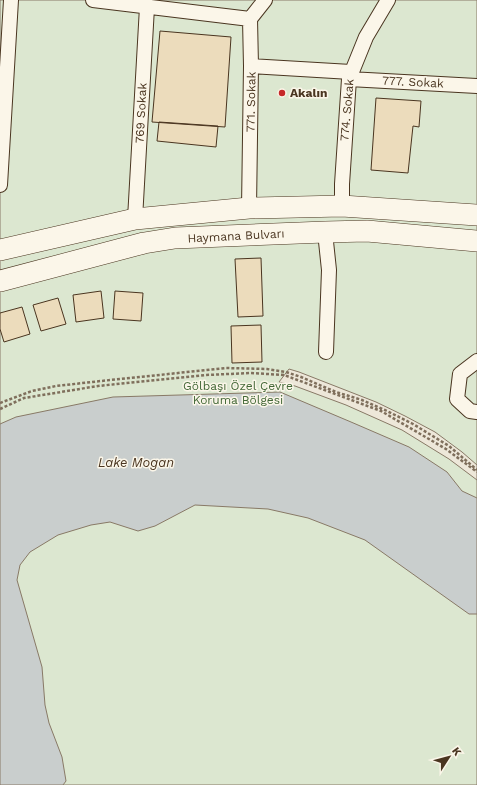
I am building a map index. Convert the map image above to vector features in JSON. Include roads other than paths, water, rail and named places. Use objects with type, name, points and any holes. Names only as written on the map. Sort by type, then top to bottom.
[{"type":"highway","name":"Haymana Bulvarı","points":[[0,250],[135,219],[249,208],[342,206],[477,215]]},
{"type":"highway","name":"Haymana Bulvarı","points":[[0,281],[144,243],[175,238],[325,232],[388,232],[477,241]]},
{"type":"street","points":[[0,184],[11,0]]},
{"type":"street","points":[[92,0],[250,19],[265,0]]},
{"type":"street","name":"774. Sokak","points":[[342,206],[342,184],[350,75],[366,37],[388,0]]},
{"type":"street","name":"769 Sokak","points":[[135,219],[147,7]]},
{"type":"street","name":"771. Sokak","points":[[249,208],[251,66],[250,19]]},
{"type":"street","name":"777. Sokak","points":[[251,66],[477,86]]},
{"type":"street","points":[[325,232],[329,270],[326,352]]},
{"type":"street","points":[[477,361],[460,374],[457,399],[470,411],[477,412]]},
{"type":"water","name":"Lake Mogan","points":[[280,392],[409,447],[447,472],[462,491],[477,498],[477,614],[469,614],[365,540],[308,518],[268,509],[195,505],[155,526],[138,531],[110,522],[91,525],[58,535],[30,552],[20,565],[17,580],[42,667],[45,705],[49,723],[62,757],[66,781],[63,785],[0,785],[0,424],[16,417],[113,397]]},
{"type":"place","name":"Akalın","points":[[282,93]]},
{"type":"park label","name":"Gölbaşı Özel Çevre Koruma Bölgesi","points":[[238,393]]}]
